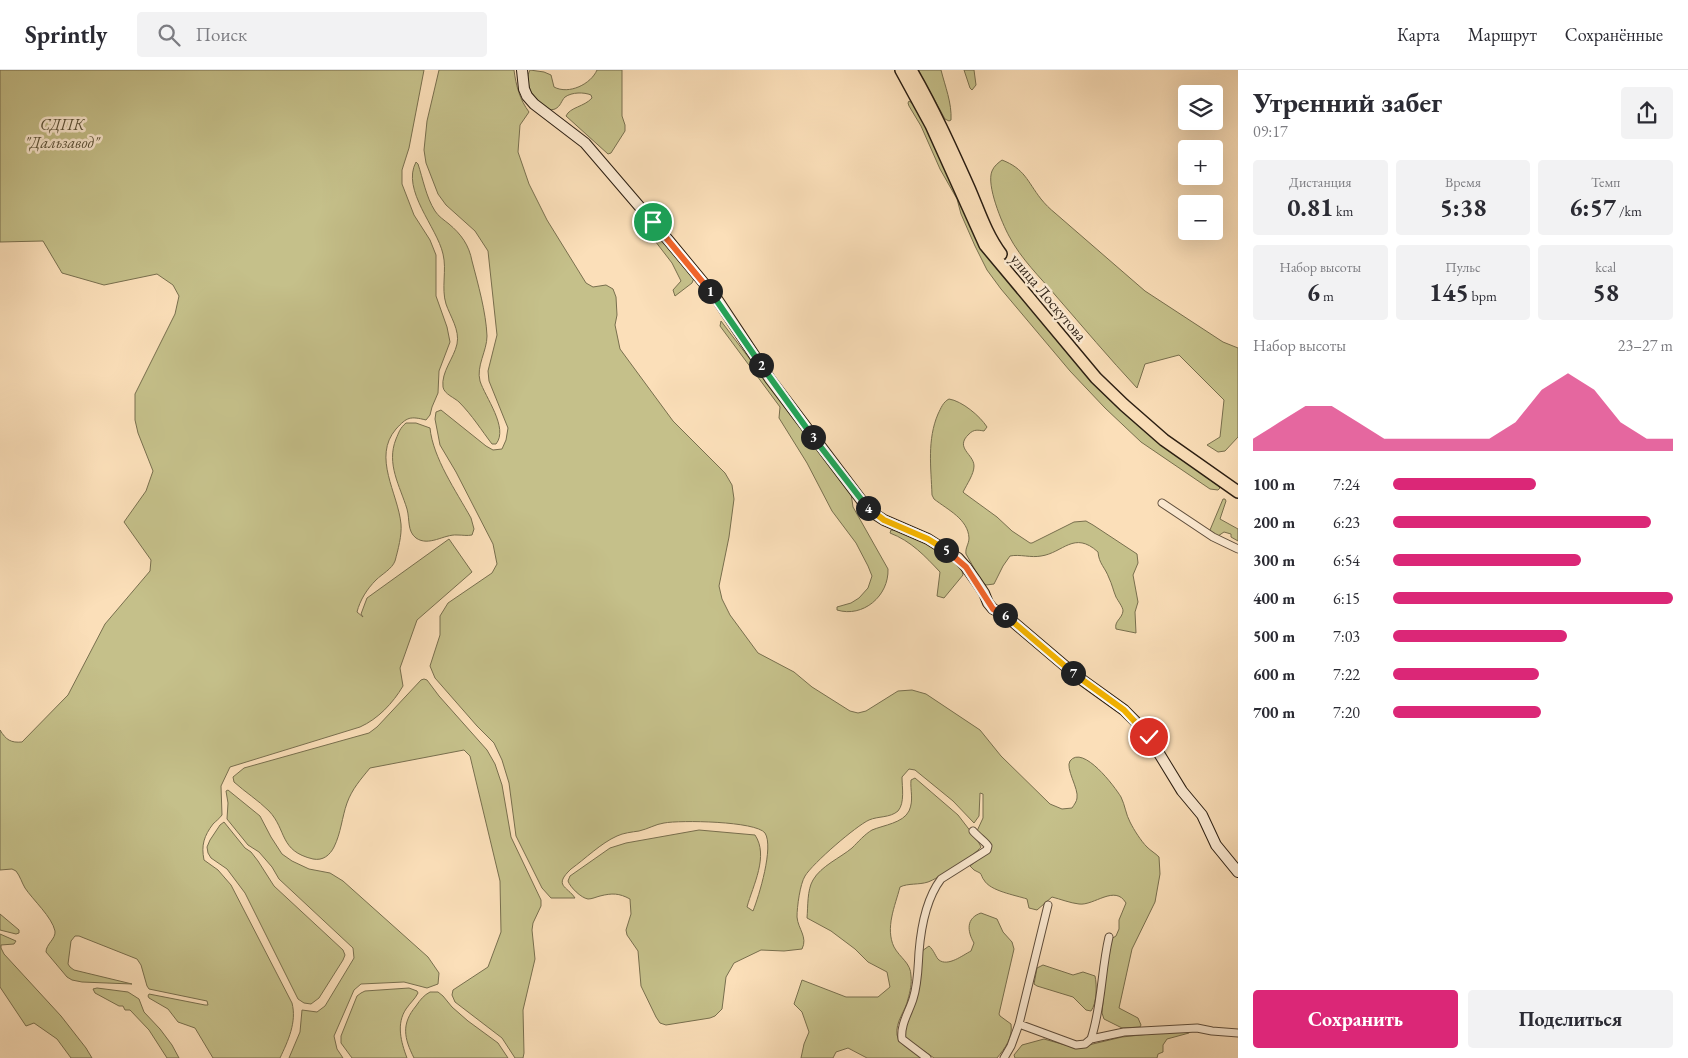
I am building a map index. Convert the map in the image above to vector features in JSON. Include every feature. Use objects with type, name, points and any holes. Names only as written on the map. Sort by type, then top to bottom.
[{"type":"main road","name":"улица Лоскутова","points":[[901,70],[931,125],[985,245],[1096,378],[1164,440],[1238,492]]},
{"type":"main road","name":"улица Лоскутова","points":[[911,70],[933,110],[986,229],[1006,262],[1116,389],[1157,426],[1238,483]]},
{"type":"street","points":[[522,70],[524,89],[534,104],[585,143],[670,241],[717,299],[770,378],[862,501],[873,513],[884,520],[928,539],[958,558],[971,574],[993,609],[1005,615],[1078,677],[1124,710],[1149,737],[1182,791],[1202,815],[1216,845],[1238,872]]},
{"type":"street","points":[[1162,504],[1203,532],[1238,549]]},
{"type":"street","points":[[927,1058],[902,1039],[901,1032],[913,998],[919,968],[921,935],[927,909],[936,886],[941,879],[987,850],[987,842],[980,839],[973,831]]},
{"type":"street","points":[[1004,1058],[1011,1046],[1019,1024],[1048,905]]},
{"type":"street","points":[[1019,1024],[1076,1045],[1085,1044],[1090,1039],[1097,1019],[1104,956],[1109,937]]},
{"type":"street","points":[[1090,1039],[1124,1032],[1196,1028],[1238,1033]]},
{"type":"green space","name":"СДПК \"Дальзавод\"","points":[[0,70],[424,70],[409,148],[402,170],[402,184],[414,215],[430,240],[436,255],[436,296],[450,342],[439,371],[438,393],[430,415],[426,420],[409,418],[396,429],[389,440],[386,451],[386,463],[399,512],[401,524],[400,542],[394,564],[370,587],[362,599],[357,612],[363,617],[361,614],[367,598],[449,539],[472,572],[417,620],[400,668],[403,686],[379,715],[360,727],[230,767],[221,786],[222,815],[213,824],[205,837],[203,845],[204,860],[218,870],[231,885],[292,1003],[293,1024],[280,1058],[213,1058],[195,1028],[178,1022],[168,1009],[148,996],[149,994],[205,1005],[208,1005],[207,1001],[149,989],[137,959],[79,936],[75,936],[71,941],[68,964],[70,967],[74,970],[132,984],[82,982],[67,977],[46,952],[55,934],[50,920],[25,888],[16,871],[12,869],[0,870],[0,730],[9,740],[22,742],[68,695],[105,624],[150,571],[151,560],[124,522],[146,491],[153,471],[138,433],[135,420],[135,394],[175,314],[179,296],[173,285],[157,274],[104,285],[62,273],[43,241],[0,242]]},
{"type":"green space","points":[[439,70],[514,70],[519,92],[529,112],[520,125],[518,152],[529,184],[547,220],[586,283],[593,287],[606,285],[613,289],[616,297],[617,315],[615,325],[620,349],[673,421],[725,473],[732,485],[734,499],[729,537],[719,586],[722,599],[730,615],[758,653],[794,672],[812,687],[850,711],[858,713],[866,711],[898,691],[912,690],[926,694],[980,730],[1001,756],[1050,804],[1062,809],[1072,808],[1077,799],[1076,789],[1069,768],[1070,761],[1076,757],[1090,762],[1118,792],[1129,819],[1142,842],[1159,857],[1160,874],[1155,902],[1132,949],[1119,1008],[1138,1018],[1140,1027],[1122,1028],[1104,1019],[1102,1013],[1107,958],[1111,939],[1116,936],[1119,929],[1119,920],[1126,903],[1116,895],[1110,895],[1085,904],[1052,897],[1037,910],[1029,908],[1027,899],[1003,892],[987,884],[980,873],[970,866],[988,852],[977,831],[983,818],[983,794],[980,793],[979,816],[974,823],[953,801],[915,770],[909,769],[902,777],[902,799],[898,811],[891,815],[869,820],[863,824],[825,854],[805,876],[800,890],[797,913],[804,941],[802,949],[784,951],[761,950],[734,963],[726,977],[722,1009],[710,1018],[666,1025],[660,1023],[641,986],[638,951],[627,935],[626,930],[631,914],[630,899],[612,894],[588,899],[576,892],[568,881],[570,876],[610,848],[626,843],[699,830],[755,835],[759,843],[760,852],[759,871],[747,907],[753,911],[767,860],[768,849],[765,833],[748,826],[717,822],[673,822],[661,824],[622,834],[611,839],[571,869],[562,882],[575,898],[551,898],[542,888],[516,836],[509,783],[502,760],[494,743],[435,678],[430,666],[440,635],[440,616],[448,603],[492,573],[497,564],[493,544],[440,445],[435,419],[436,412],[441,410],[493,450],[502,449],[508,428],[489,381],[488,371],[497,335],[488,251],[475,231],[446,205],[438,194],[426,163],[424,150],[427,121]]},
{"type":"green space","points":[[530,70],[551,75],[554,87],[566,90],[585,84],[597,70],[622,70],[622,116],[625,131],[611,153],[608,154],[566,116],[589,101],[592,98],[591,95],[574,93],[565,97],[557,108],[547,109],[537,100],[530,89],[528,75]]},
{"type":"green space","points":[[918,70],[941,70],[949,101],[951,120],[945,119]]},
{"type":"green space","points":[[964,70],[974,70],[976,85],[972,90],[970,88]]},
{"type":"green space","points":[[909,101],[913,104],[936,143],[972,222],[1113,403],[1147,433],[1217,485],[1220,488],[1218,490],[1210,489],[1141,442],[1070,371],[1001,289],[987,270],[975,246],[961,214],[957,199],[909,106]]},
{"type":"green space","points":[[1002,160],[1016,167],[1049,208],[1145,291],[1223,342],[1238,348],[1238,437],[1225,451],[1218,452],[1207,445],[1220,437],[1224,400],[1179,355],[1145,364],[1137,388],[1025,260],[1006,230],[993,194],[991,185],[992,171]]},
{"type":"green space","points":[[416,162],[429,200],[435,211],[461,236],[471,255],[483,308],[487,336],[479,375],[498,421],[500,430],[496,444],[492,444],[468,412],[459,402],[445,392],[443,387],[444,376],[458,339],[446,304],[443,254],[440,243],[416,196],[413,184]]},
{"type":"green space","points":[[654,234],[657,234],[694,278],[692,283],[675,296],[673,290],[681,281],[672,263],[652,237]]},
{"type":"green space","points":[[721,321],[851,493],[853,507],[888,569],[884,588],[873,603],[865,608],[847,612],[837,610],[837,607],[851,603],[859,598],[868,588],[872,576],[868,566],[856,543],[832,511],[807,463],[779,418],[780,407],[720,326]]},
{"type":"green space","points":[[949,399],[970,410],[987,427],[984,431],[973,431],[963,443],[974,466],[972,476],[964,493],[1030,543],[1074,522],[1086,521],[1137,554],[1138,563],[1133,575],[1138,602],[1135,612],[1136,633],[1116,629],[1116,624],[1123,611],[1122,608],[1101,563],[1098,552],[1082,543],[1075,543],[1041,556],[1010,556],[994,584],[986,585],[982,582],[966,554],[969,538],[965,525],[934,499],[932,495],[930,454],[932,434],[940,410]]},
{"type":"green space","points":[[406,423],[416,423],[430,428],[440,463],[471,518],[474,529],[472,535],[452,535],[426,541],[416,538],[411,532],[407,509],[393,466],[393,448],[401,428]]},
{"type":"green space","points":[[1223,499],[1226,501],[1220,519],[1238,529],[1238,541],[1231,537],[1231,534],[1224,532],[1218,536],[1211,533],[1210,530]]},
{"type":"green space","points":[[891,530],[896,530],[935,548],[954,561],[960,568],[963,575],[944,598],[937,596],[940,572],[911,545],[890,533]]},
{"type":"green space","points":[[424,679],[427,680],[487,750],[495,764],[502,785],[511,837],[541,900],[541,906],[533,923],[532,930],[535,959],[523,1010],[523,1058],[515,1058],[502,1038],[455,1002],[452,995],[453,990],[488,967],[501,932],[500,881],[470,756],[464,750],[370,768],[349,798],[334,847],[328,855],[320,859],[313,859],[294,851],[269,811],[234,782],[233,777],[244,768],[369,733]]},
{"type":"green space","points":[[915,778],[958,815],[981,847],[964,861],[933,880],[900,887],[890,932],[896,951],[911,971],[911,988],[899,1021],[897,1035],[904,1045],[922,1058],[867,1058],[848,1048],[836,1052],[833,1058],[801,1058],[809,1032],[802,1012],[794,1004],[802,980],[846,997],[878,997],[890,987],[887,972],[868,962],[855,949],[831,931],[807,918],[811,884],[821,870],[852,848],[869,832],[898,821],[906,815],[911,803],[911,780]]},
{"type":"green space","points":[[228,790],[260,816],[282,854],[309,869],[330,873],[343,881],[428,957],[439,973],[438,984],[427,988],[404,982],[361,984],[354,990],[334,1036],[337,1049],[343,1058],[289,1058],[300,1032],[302,1010],[317,1012],[325,1006],[354,958],[353,948],[279,879],[272,867],[259,852],[248,845],[227,819],[228,803],[226,791]]},
{"type":"green space","points":[[224,822],[245,848],[251,852],[274,886],[343,950],[345,955],[343,960],[319,998],[311,1004],[304,1003],[298,999],[245,893],[227,869],[211,858],[208,853],[207,847],[210,840]]},
{"type":"green space","points":[[981,913],[997,919],[1003,932],[1012,942],[1014,949],[999,1014],[1011,1024],[1010,1038],[997,1058],[934,1058],[904,1037],[922,951],[929,946],[939,960],[947,962],[955,960],[971,951],[974,943],[969,925],[976,915]]},
{"type":"green space","points":[[0,914],[19,930],[19,933],[0,930]]},
{"type":"green space","points":[[0,934],[16,941],[14,944],[1,945],[4,954],[61,1016],[92,1058],[71,1058],[57,1039],[34,1023],[26,1026],[0,987]]},
{"type":"green space","points":[[1043,965],[1073,975],[1083,972],[1095,976],[1096,994],[1091,1011],[1086,1010],[1073,997],[1034,984],[1037,968]]},
{"type":"green space","points":[[409,988],[418,993],[406,1009],[401,1021],[401,1039],[407,1058],[352,1058],[341,1043],[341,1036],[357,996],[365,991]]},
{"type":"green space","points":[[93,989],[128,992],[139,999],[144,1012],[160,1029],[179,1058],[167,1058],[149,1030],[130,1010],[125,1010],[123,1006],[119,1006],[95,993]]},
{"type":"green space","points":[[430,992],[438,992],[443,996],[468,1021],[498,1043],[508,1058],[414,1058],[406,1038],[406,1025],[411,1013],[424,996]]},
{"type":"green space","points":[[1190,1031],[1189,1033],[1167,1039],[1163,1045],[1163,1052],[1158,1054],[1157,1058],[1015,1058],[1014,1055],[1022,1045],[1044,1039],[1076,1048],[1122,1037]]},
{"type":"route","points":[[653,222],[717,299],[770,378],[873,513],[884,520],[928,539],[958,558],[984,593],[993,609],[1005,615],[1078,677],[1124,710],[1149,737]]}]
